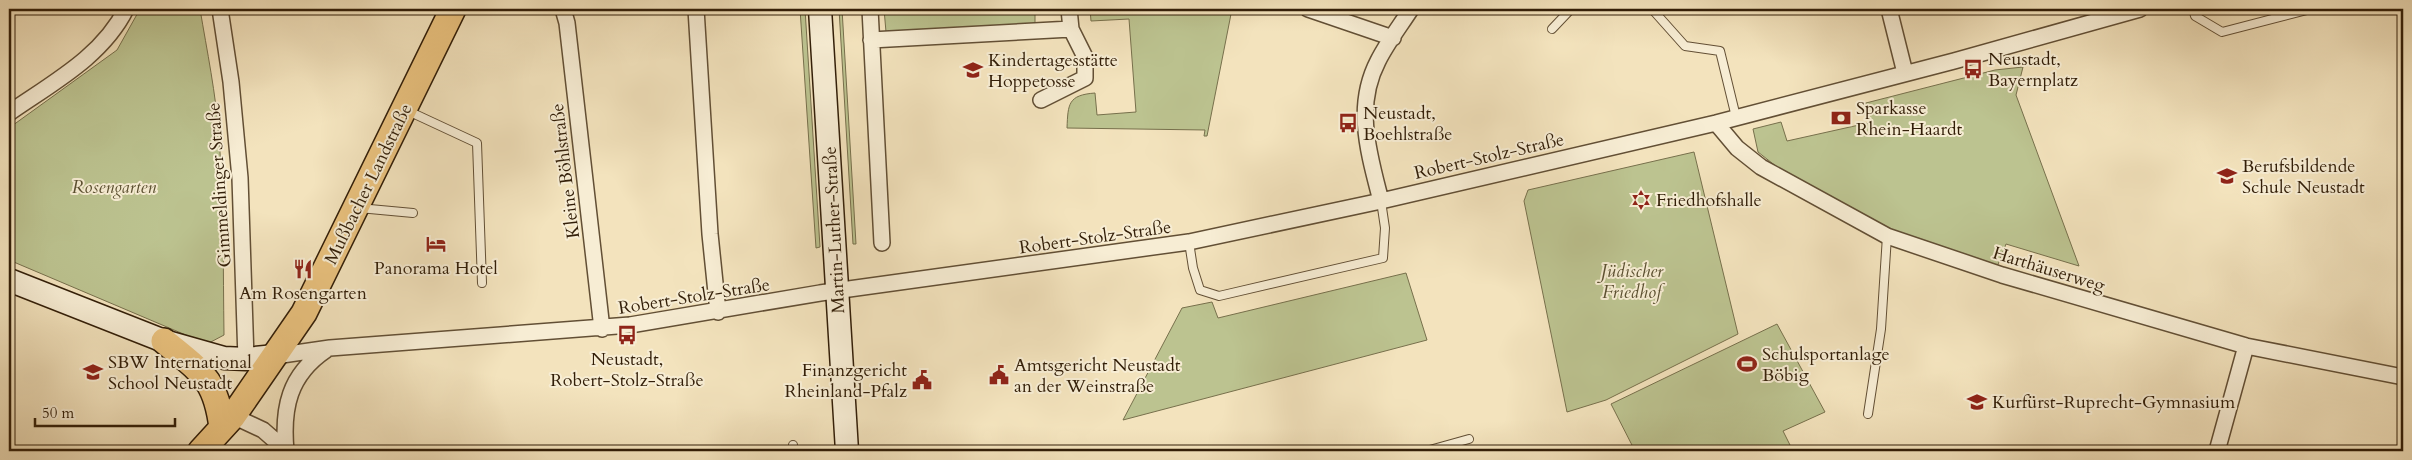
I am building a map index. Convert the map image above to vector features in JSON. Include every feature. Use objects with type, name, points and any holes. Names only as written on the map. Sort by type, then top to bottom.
[{"type":"main road","name":"Mußbacher Landstraße","points":[[201,451],[228,422],[276,356],[304,313],[453,9]]},
{"type":"main road","points":[[164,341],[205,375],[228,422]]},
{"type":"street","points":[[9,113],[95,52],[116,28],[126,9]]},
{"type":"street","name":"Gimmeldinger Straße","points":[[220,9],[231,82],[240,178],[246,359]]},
{"type":"street","name":"Kleine Böhlstraße","points":[[563,9],[567,24],[602,329]]},
{"type":"street","points":[[696,9],[710,234],[718,312]]},
{"type":"street","name":"Martin-Luther-Straße","points":[[820,9],[847,451]]},
{"type":"street","points":[[870,9],[882,243]]},
{"type":"street","points":[[1041,100],[1084,78],[1085,57],[1072,29],[1069,9]]},
{"type":"street","points":[[1308,9],[1393,38]]},
{"type":"street","points":[[1381,201],[1366,146],[1365,103],[1378,62],[1411,9]]},
{"type":"street","points":[[1889,9],[1905,73]]},
{"type":"street","name":"Robert-Stolz-Straße","points":[[276,356],[330,348],[602,329],[838,292],[1189,242],[1381,201],[1716,123],[2140,9]]},
{"type":"street","points":[[871,40],[1072,29]]},
{"type":"street","name":"Harthäuserweg","points":[[1716,123],[1732,142],[1762,167],[1887,236],[2002,275],[2246,346],[2403,376]]},
{"type":"street","points":[[9,280],[164,341],[224,358],[246,359],[276,356]]},
{"type":"street","points":[[2217,451],[2246,346]]},
{"type":"street","points":[[286,451],[284,424],[287,406],[296,382],[310,361],[330,348]]},
{"type":"street","points":[[228,422],[263,430],[286,451]]},
{"type":"lane","points":[[1552,29],[1571,9]]},
{"type":"lane","points":[[1652,9],[1685,46],[1720,51],[1736,117]]},
{"type":"lane","points":[[2192,9],[2195,16],[2222,32],[2311,9]]},
{"type":"lane","points":[[404,109],[477,143],[482,283]]},
{"type":"lane","points":[[1189,242],[1193,268],[1200,290],[1219,296],[1383,258],[1385,228],[1381,201]]},
{"type":"lane","points":[[357,207],[414,213]]},
{"type":"lane","points":[[1868,414],[1881,329],[1887,236]]},
{"type":"lane","points":[[1426,451],[1469,439]]},
{"type":"green space","name":"Rosengarten","points":[[140,9],[200,9],[218,121],[223,211],[224,335],[207,344],[9,260],[9,128],[117,50]]},
{"type":"green space","points":[[800,9],[805,9],[820,247],[816,248]]},
{"type":"green space","points":[[839,9],[842,9],[856,244],[853,244]]},
{"type":"green space","points":[[884,9],[1035,9],[1035,26],[886,32]]},
{"type":"green space","points":[[1090,9],[1232,9],[1207,136],[1204,136],[1205,130],[1067,128],[1071,102],[1079,96],[1086,94],[1095,93],[1097,115],[1136,112],[1129,19],[1091,21]]},
{"type":"green space","points":[[2023,67],[2016,95],[2079,266],[2006,244],[1997,267],[1884,227],[1777,167],[1758,152],[1753,129],[1781,122],[1787,141],[1868,123],[1862,104],[1995,70]]},
{"type":"green space","name":"Jüdischer Friedhof","points":[[1694,152],[1738,334],[1606,400],[1567,412],[1524,201],[1528,190]]},
{"type":"green space","points":[[1406,273],[1427,340],[1123,420],[1182,308],[1212,302],[1218,318]]},
{"type":"green space","name":"Schulsportanlage Böbig","points":[[1777,324],[1825,412],[1783,431],[1793,451],[1635,451],[1611,404]]},
{"type":"place","name":"Neustadt, Bayernplatz","points":[[1973,69]]},
{"type":"place","name":"Kindertagesstätte Hoppetosse","points":[[973,70]]},
{"type":"place","name":"Sparkasse Rhein-Haardt","points":[[1841,118]]},
{"type":"place","name":"Neustadt, Boehlstraße","points":[[1348,123]]},
{"type":"place","name":"Berufsbildende Schule Neustadt","points":[[2227,176]]},
{"type":"place","name":"Friedhofshalle","points":[[1641,200]]},
{"type":"place","name":"Panorama Hotel","points":[[436,244]]},
{"type":"place","name":"Am Rosengarten","points":[[303,269]]},
{"type":"place","name":"Neustadt, Robert-Stolz-Straße","points":[[627,335]]},
{"type":"place","name":"Schulsportanlage Böbig","points":[[1747,364]]},
{"type":"place","name":"SBW International School Neustadt","points":[[93,372]]},
{"type":"place","name":"Amtsgericht Neustadt an der Weinstraße","points":[[999,375]]},
{"type":"place","name":"Finanzgericht Rheinland-Pfalz","points":[[922,380]]},
{"type":"place","name":"Kurfürst-Ruprecht-Gymnasium","points":[[1977,402]]}]
